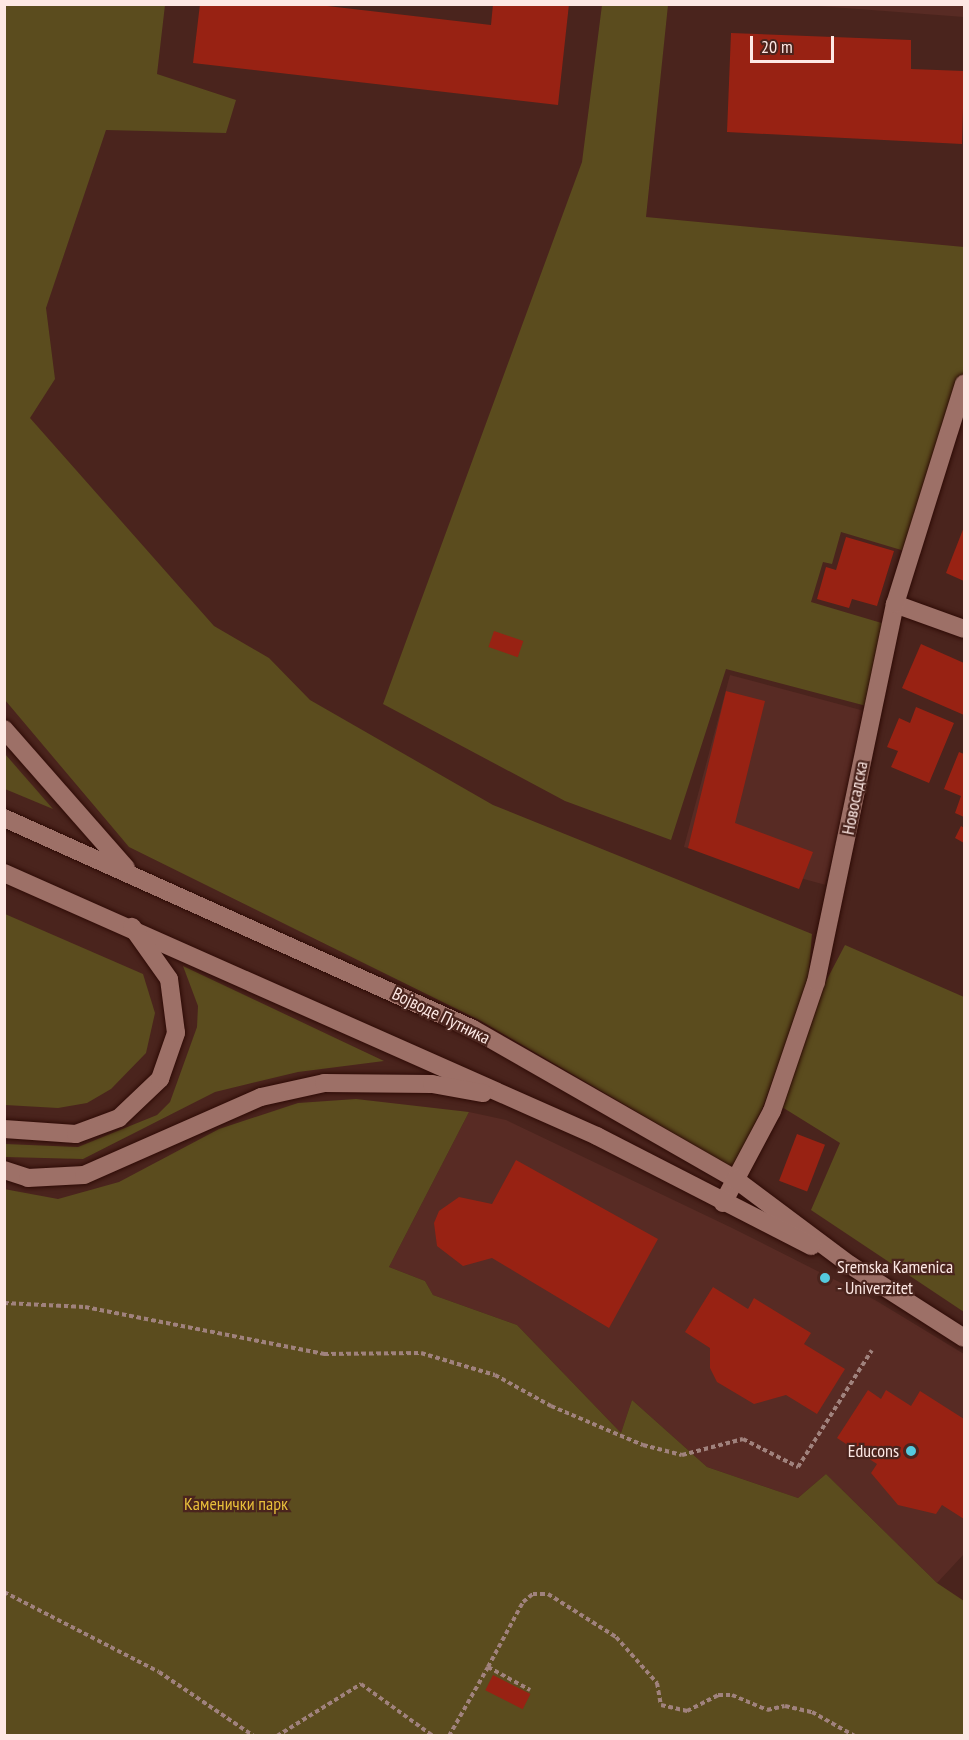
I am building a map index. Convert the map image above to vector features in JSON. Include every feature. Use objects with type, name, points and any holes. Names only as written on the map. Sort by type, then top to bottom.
[{"type":"main road","name":"Новосадска","points":[[723,1203],[772,1112],[816,982],[895,604],[964,384]]},
{"type":"main road","points":[[895,604],[964,629]]},
{"type":"main road","points":[[4,729],[131,873]]},
{"type":"main road","name":"Војводе Путника","points":[[4,818],[131,873],[473,1029],[735,1179],[850,1265],[964,1338]]},
{"type":"main road","name":"Војводе Путника","points":[[4,873],[131,926],[511,1098],[850,1265]]},
{"type":"main road","points":[[4,1129],[76,1134],[119,1118],[160,1079],[176,1033],[169,979],[131,926]]},
{"type":"main road","points":[[4,1170],[28,1178],[84,1175],[261,1097],[324,1083],[432,1084],[511,1098]]},
{"type":"path","points":[[4,1303],[85,1307],[324,1354],[421,1353],[495,1375],[551,1406],[644,1445],[682,1455],[743,1439],[798,1467],[872,1350]]},
{"type":"path","points":[[4,1592],[159,1672],[254,1736]]},
{"type":"path","points":[[449,1736],[524,1602],[533,1594],[548,1594],[616,1637],[657,1683],[661,1705],[687,1711],[717,1695],[732,1695],[767,1710],[785,1706],[812,1712],[855,1736]]},
{"type":"path","points":[[488,1667],[531,1690]]},
{"type":"path","points":[[277,1736],[361,1684],[433,1736]]},
{"type":"shaded area","points":[[805,5],[964,5],[964,17]]},
{"type":"shaded area","points":[[730,675],[871,713],[825,885],[684,847]]},
{"type":"shaded area","points":[[469,1112],[506,1120],[730,1227],[875,1300],[964,1354],[964,1554],[937,1583],[826,1474],[798,1498],[707,1467],[632,1400],[621,1433],[517,1325],[433,1295],[425,1281],[389,1267]]},
{"type":"green space","points":[[4,5],[165,5],[157,74],[236,100],[226,133],[106,130],[46,308],[55,379],[30,418],[214,626],[269,658],[310,700],[493,805],[812,934],[808,982],[763,1107],[733,1168],[481,1021],[129,847],[5,700]]},
{"type":"green space","points":[[602,5],[668,5],[646,217],[964,247],[964,407],[918,555],[841,532],[832,564],[823,562],[811,602],[895,627],[874,708],[726,669],[671,840],[565,801],[383,704],[582,162]]},
{"type":"green space","points":[[5,754],[53,809],[5,789]]},
{"type":"green space","points":[[5,914],[143,974],[155,1013],[146,1053],[111,1089],[87,1103],[58,1108],[5,1105]]},
{"type":"green space","points":[[845,945],[964,997],[964,1312],[811,1210],[840,1143],[782,1107],[824,985]]},
{"type":"green space","points":[[183,966],[384,1061],[298,1072],[215,1092],[83,1159],[5,1157],[5,1144],[78,1147],[157,1115],[170,1102],[197,1027],[198,1006]]},
{"type":"green space","name":"Каменички парк","points":[[356,1099],[469,1112],[389,1267],[425,1281],[433,1295],[517,1325],[621,1433],[632,1400],[707,1467],[798,1498],[826,1474],[937,1583],[964,1601],[964,1735],[5,1735],[4,1189],[58,1199],[119,1182],[219,1129],[298,1103]]},
{"type":"building","points":[[200,4],[310,4],[491,25],[493,4],[569,4],[558,105],[193,63]]},
{"type":"building","points":[[731,33],[911,40],[911,69],[964,71],[962,144],[727,132]]},
{"type":"building","points":[[964,527],[964,581],[946,573]]},
{"type":"building","points":[[846,537],[894,551],[877,606],[852,599],[849,608],[817,599],[826,567],[836,570]]},
{"type":"building","points":[[494,631],[523,641],[518,657],[488,647]]},
{"type":"building","points":[[921,644],[964,663],[964,715],[902,688]]},
{"type":"building","points":[[726,691],[765,701],[735,823],[813,852],[799,889],[688,848]]},
{"type":"building","points":[[916,707],[954,723],[929,783],[891,767],[898,751],[887,747],[899,718],[910,723]]},
{"type":"building","points":[[959,752],[964,754],[964,817],[955,813],[961,796],[944,789]]},
{"type":"building","points":[[961,826],[964,828],[964,843],[955,838]]},
{"type":"building","points":[[797,1134],[825,1145],[807,1191],[779,1181]]},
{"type":"building","points":[[516,1160],[658,1239],[609,1328],[492,1258],[463,1266],[437,1246],[434,1223],[439,1211],[459,1197],[492,1204]]},
{"type":"building","points":[[713,1287],[748,1309],[754,1298],[811,1333],[804,1344],[845,1369],[817,1414],[786,1395],[754,1404],[717,1382],[710,1368],[710,1348],[685,1332]]},
{"type":"building","name":"Educons","points":[[868,1390],[881,1399],[886,1390],[911,1406],[920,1391],[964,1419],[964,1519],[942,1505],[936,1514],[898,1505],[871,1473],[877,1464],[837,1438]]},
{"type":"building","points":[[493,1675],[530,1694],[523,1709],[485,1690]]},
{"type":"place","name":"Sremska Kamenica - Univerzitet","points":[[825,1278]]},
{"type":"place","name":"Educons","points":[[911,1451]]}]
